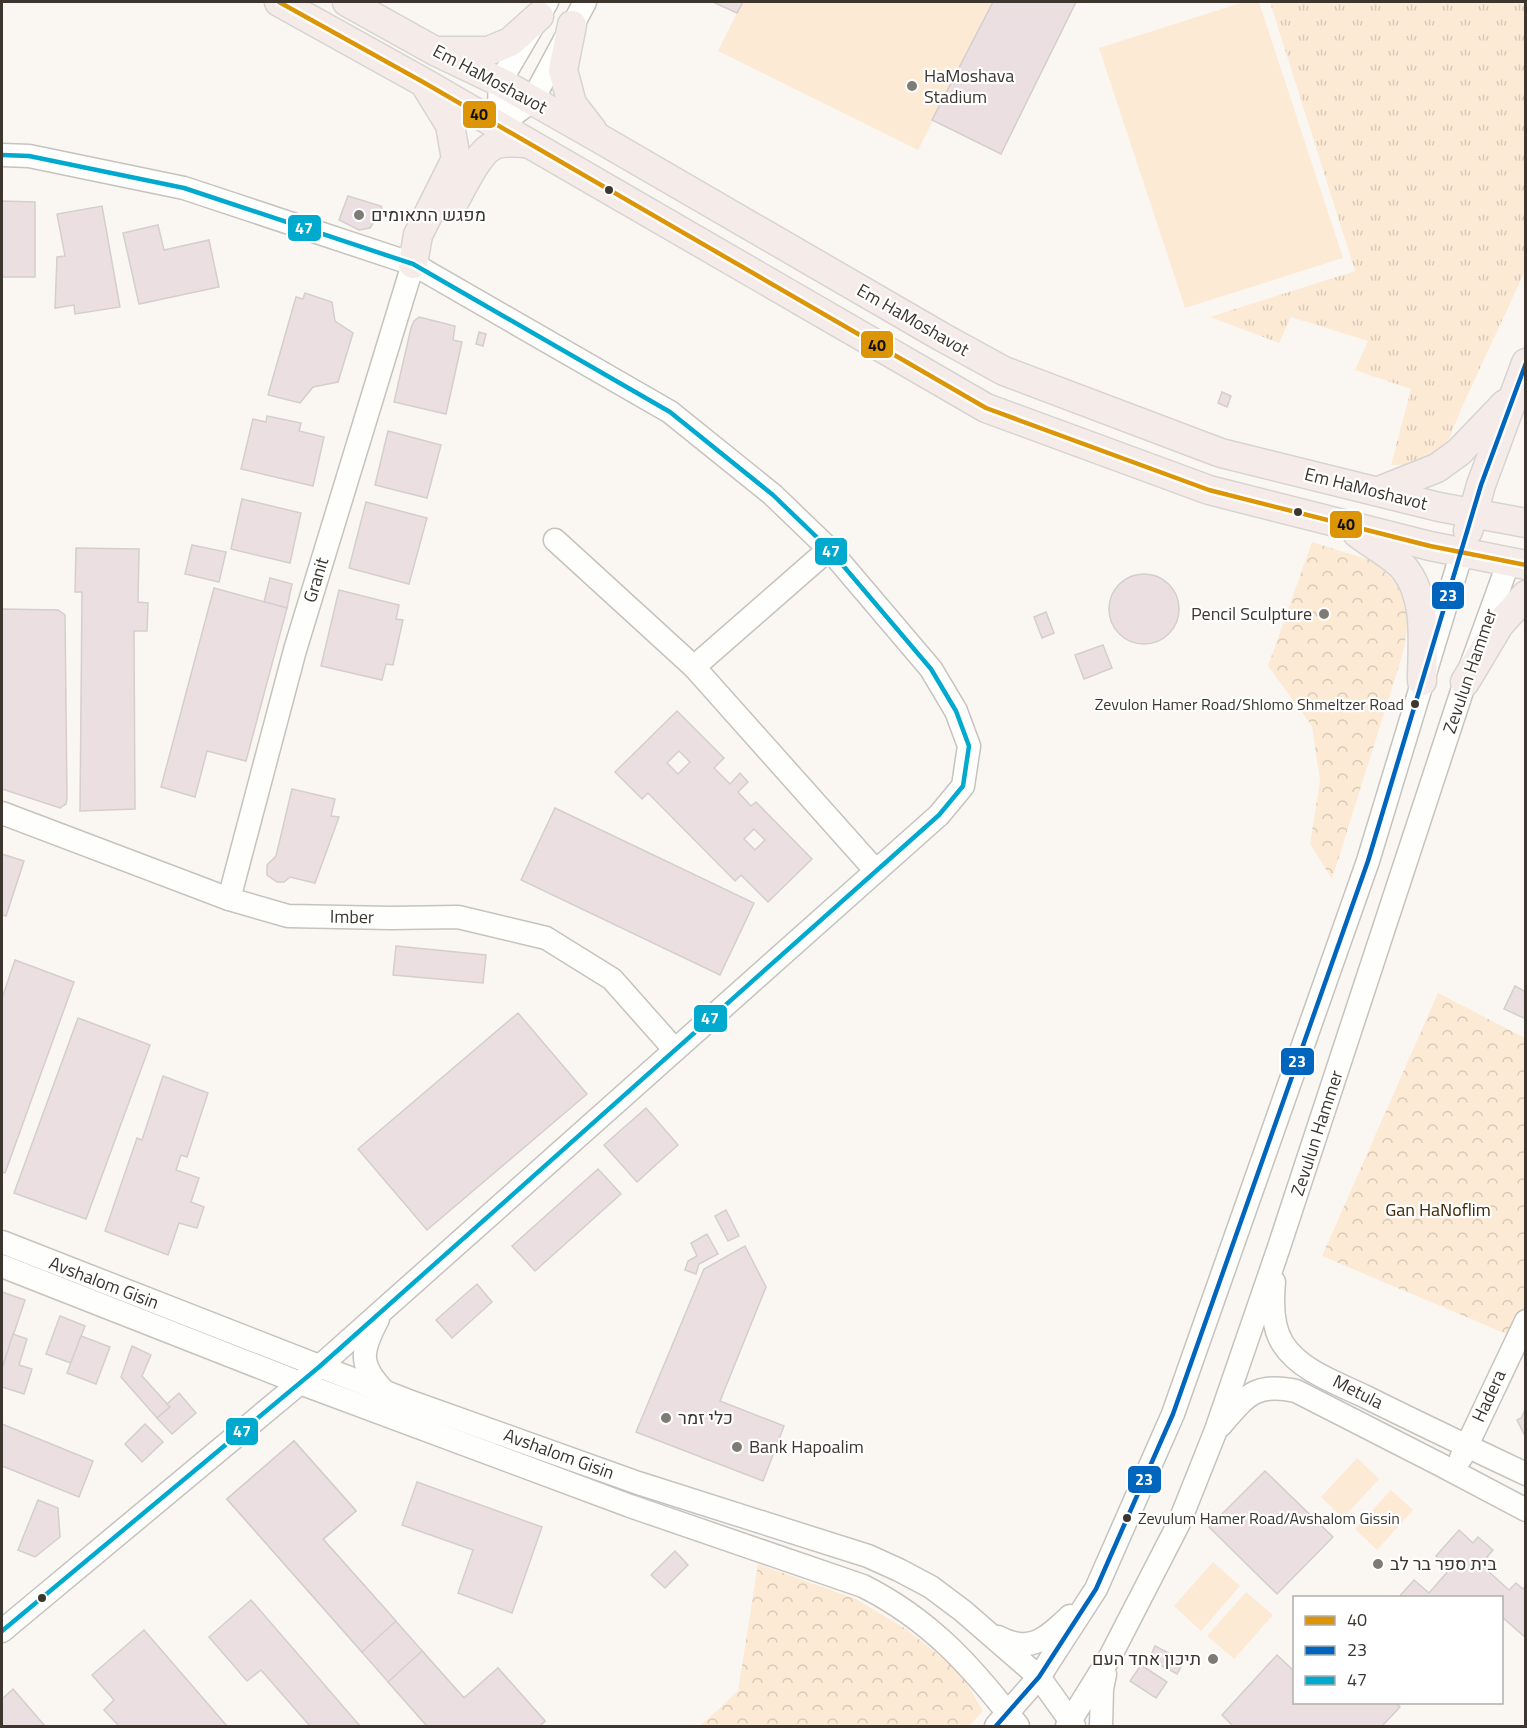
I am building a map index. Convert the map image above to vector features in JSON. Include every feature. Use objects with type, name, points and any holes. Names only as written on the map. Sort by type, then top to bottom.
[{"type":"main road","name":"Em HaMoshavot","points":[[279,2],[423,82],[986,408],[1209,490],[1348,527],[1517,563]]},
{"type":"main road","name":"Em HaMoshavot","points":[[347,2],[435,51],[500,82],[932,332],[1004,371],[1221,453],[1439,507],[1525,522]]},
{"type":"main road","points":[[435,51],[488,51],[510,42],[543,9]]},
{"type":"main road","points":[[578,13],[562,70],[572,104],[597,137]]},
{"type":"main road","points":[[413,264],[418,235],[456,159],[450,125],[423,82]]},
{"type":"main road","points":[[413,264],[429,245],[480,158],[491,146],[502,143],[528,143]]},
{"type":"main road","points":[[1462,552],[1526,363]]},
{"type":"main road","points":[[1380,491],[1437,468],[1459,452],[1513,396]]},
{"type":"main road","name":"Zevulun Hammer","points":[[1517,563],[1525,522]]},
{"type":"main road","points":[[1348,527],[1403,567],[1415,590],[1423,613],[1422,681]]},
{"type":"main road","points":[[1465,682],[1499,625],[1526,595]]},
{"type":"street","points":[[498,126],[500,82],[543,9]]},
{"type":"street","points":[[498,126],[532,101],[578,13]]},
{"type":"street","points":[[2,155],[29,156],[184,188],[413,264],[670,412],[773,495],[829,549],[931,669],[956,711],[969,746],[963,786],[939,815],[319,1367],[2,1631]]},
{"type":"street","name":"Granit","points":[[229,899],[295,650],[413,264]]},
{"type":"street","points":[[555,540],[694,667],[876,871]]},
{"type":"street","points":[[694,667],[829,549]]},
{"type":"street","points":[[1007,1722],[1096,1589],[1177,1403],[1368,861],[1462,552]]},
{"type":"street","name":"Zevulun Hammer","points":[[1070,1725],[1111,1655],[1179,1523],[1216,1430],[1278,1250],[1465,682],[1517,563]]},
{"type":"street","name":"Imber","points":[[2,813],[229,899],[288,916],[458,917],[546,938],[612,979],[675,1050]]},
{"type":"street","name":"Avshalom Gisin","points":[[2,1242],[386,1392],[638,1483],[868,1556],[899,1570],[931,1587],[991,1634],[1039,1677],[1070,1725]]},
{"type":"street","name":"Metula","points":[[1278,1250],[1272,1299],[1276,1327],[1282,1343],[1294,1357],[1305,1366],[1526,1474]]},
{"type":"street","name":"Avshalom Gisin","points":[[2,1266],[300,1383],[630,1506],[863,1586],[891,1600],[917,1618],[966,1663],[1007,1722]]},
{"type":"street","points":[[381,1312],[370,1333],[365,1360],[366,1370],[386,1392]]},
{"type":"street","name":"Hadera","points":[[1455,1472],[1526,1321]]},
{"type":"street","points":[[251,1364],[262,1381],[264,1389],[261,1406],[252,1423]]},
{"type":"street","name":"Metula","points":[[1216,1430],[1251,1394],[1266,1388],[1280,1388],[1296,1392],[1526,1510]]},
{"type":"street","points":[[991,1634],[1010,1644],[1024,1646],[1040,1641],[1078,1609],[1096,1589]]},
{"type":"street","points":[[1101,1726],[1102,1689],[1111,1655]]},
{"type":"green space","name":"HaMoshava Stadium","points":[[713,2],[1076,2],[1001,154],[933,121],[918,150],[718,51],[737,13]]},
{"type":"green space","points":[[1244,2],[1259,2],[1343,258],[1185,308],[1099,48]]},
{"type":"green space","points":[[1270,2],[1525,2],[1525,271],[1449,439],[1427,466],[1391,465],[1411,389],[1355,370],[1368,341],[1291,317],[1279,343],[1210,317],[1355,271]]},
{"type":"green space","points":[[1312,542],[1376,562],[1401,589],[1409,619],[1403,653],[1332,879],[1310,844],[1320,781],[1312,726],[1268,666]]},
{"type":"green space","name":"Gan HaNoflim","points":[[1438,993],[1525,1038],[1526,1319],[1516,1338],[1322,1256]]},
{"type":"green space","points":[[1357,1458],[1379,1479],[1343,1518],[1321,1497]]},
{"type":"green space","points":[[1391,1490],[1413,1510],[1377,1550],[1355,1529]]},
{"type":"green space","points":[[1213,1562],[1240,1586],[1201,1631],[1174,1606]]},
{"type":"green space","points":[[758,1564],[856,1599],[906,1629],[959,1671],[983,1711],[969,1726],[700,1726],[738,1691]]},
{"type":"green space","points":[[1246,1592],[1273,1615],[1234,1659],[1207,1636]]},
{"type":"building","points":[[713,2],[743,2],[737,13]]},
{"type":"building","points":[[993,2],[1076,2],[1001,154],[932,120]]},
{"type":"building","name":"מפגש התאומים","points":[[348,196],[381,206],[382,209],[370,228],[359,230],[339,220]]},
{"type":"building","points":[[2,201],[35,202],[35,277],[2,277]]},
{"type":"building","points":[[102,206],[120,307],[75,314],[74,305],[55,308],[57,257],[65,256],[57,214]]},
{"type":"building","points":[[158,225],[164,250],[209,240],[219,287],[139,304],[123,233]]},
{"type":"building","points":[[305,293],[332,302],[335,321],[353,333],[338,382],[313,387],[300,403],[268,395],[296,297],[303,299]]},
{"type":"building","points":[[419,317],[455,326],[453,340],[462,342],[446,414],[394,402],[411,328]]},
{"type":"building","points":[[479,332],[486,334],[483,346],[476,344]]},
{"type":"building","points":[[1222,392],[1231,396],[1227,407],[1218,403]]},
{"type":"building","points":[[267,416],[301,423],[299,431],[324,437],[313,486],[241,469],[253,419],[266,422]]},
{"type":"building","points":[[388,431],[441,445],[427,498],[375,485]]},
{"type":"building","points":[[242,499],[301,513],[290,563],[231,549]]},
{"type":"building","points":[[366,502],[427,518],[409,584],[349,568]]},
{"type":"building","points":[[192,545],[226,552],[219,582],[185,574]]},
{"type":"building","points":[[76,548],[139,549],[138,602],[148,603],[147,631],[134,631],[135,809],[80,811],[82,592],[75,592]]},
{"type":"building","points":[[1144,574],[1157,577],[1169,584],[1176,596],[1179,609],[1176,622],[1169,634],[1157,641],[1144,644],[1131,641],[1119,634],[1112,622],[1109,609],[1112,596],[1119,584],[1131,577]]},
{"type":"building","points":[[270,578],[292,584],[287,608],[264,602]]},
{"type":"building","points":[[214,588],[287,608],[246,761],[207,751],[195,797],[161,787]]},
{"type":"building","points":[[339,590],[399,605],[396,619],[403,620],[393,665],[386,664],[382,680],[321,666]]},
{"type":"building","points":[[2,609],[58,610],[65,615],[67,799],[66,804],[60,808],[2,789]]},
{"type":"building","points":[[1046,612],[1054,633],[1042,638],[1034,617]]},
{"type":"building","points":[[1103,645],[1112,668],[1084,679],[1075,655]]},
{"type":"building","points":[[677,711],[724,758],[714,768],[730,784],[740,773],[748,782],[738,792],[751,806],[756,802],[812,859],[768,902],[741,875],[735,881],[648,793],[642,799],[615,772]],"holes":[[[679,751],[690,762],[678,774],[667,763]],[[754,829],[765,840],[755,850],[744,839]]]},
{"type":"building","points":[[292,789],[335,799],[331,816],[339,817],[315,883],[290,877],[284,882],[277,882],[267,875],[267,865],[276,856]]},
{"type":"building","points":[[555,808],[754,903],[720,975],[521,880]]},
{"type":"building","points":[[2,854],[24,861],[6,916],[2,915]]},
{"type":"building","points":[[396,946],[486,955],[483,983],[393,975]]},
{"type":"building","points":[[15,960],[74,982],[5,1173],[2,1172],[2,998]]},
{"type":"building","points":[[1515,986],[1526,992],[1526,1019],[1504,1009]]},
{"type":"building","points":[[518,1013],[587,1094],[427,1230],[358,1149]]},
{"type":"building","points":[[78,1018],[150,1045],[86,1219],[14,1193]]},
{"type":"building","points":[[163,1076],[208,1093],[187,1157],[181,1155],[176,1170],[199,1178],[191,1202],[204,1207],[197,1228],[179,1223],[168,1255],[105,1231],[137,1138],[142,1140]]},
{"type":"building","points":[[646,1108],[678,1145],[637,1182],[604,1145]]},
{"type":"building","points":[[598,1169],[621,1194],[535,1271],[512,1246]]},
{"type":"building","points":[[726,1210],[739,1236],[728,1241],[715,1216]]},
{"type":"building","points":[[707,1234],[718,1254],[699,1264],[696,1274],[685,1270],[688,1261],[697,1256],[691,1243]]},
{"type":"building","points":[[745,1246],[766,1287],[720,1401],[784,1426],[763,1481],[636,1432],[704,1269]]},
{"type":"building","points":[[477,1284],[492,1302],[452,1338],[436,1320]]},
{"type":"building","points":[[2,1292],[25,1300],[2,1369]]},
{"type":"building","points":[[60,1316],[85,1326],[71,1363],[46,1354]]},
{"type":"building","points":[[13,1334],[27,1339],[19,1365],[32,1369],[24,1394],[2,1387],[2,1369]]},
{"type":"building","points":[[81,1336],[110,1347],[96,1384],[67,1373]]},
{"type":"building","points":[[132,1346],[151,1355],[142,1376],[170,1407],[157,1418],[121,1377]]},
{"type":"building","points":[[179,1393],[196,1413],[172,1434],[157,1418],[170,1407],[167,1404]]},
{"type":"building","points":[[1526,1408],[1526,1434],[1524,1434],[1517,1420],[1521,1418]]},
{"type":"building","points":[[2,1424],[93,1461],[79,1497],[2,1466]]},
{"type":"building","points":[[145,1424],[163,1442],[142,1462],[125,1444]]},
{"type":"building","points":[[294,1441],[356,1511],[323,1539],[464,1698],[498,1668],[545,1721],[540,1726],[427,1726],[227,1499]]},
{"type":"building","points":[[294,1441],[356,1511],[289,1569],[227,1499]]},
{"type":"building","points":[[294,1441],[356,1511],[323,1539],[396,1621],[362,1652],[227,1499]]},
{"type":"building","points":[[1265,1471],[1333,1537],[1277,1594],[1209,1527]]},
{"type":"building","points":[[417,1482],[542,1527],[512,1613],[458,1593],[473,1550],[402,1525]]},
{"type":"building","points":[[38,1500],[58,1508],[60,1537],[35,1557],[18,1550]]},
{"type":"building","points":[[1459,1530],[1473,1543],[1478,1537],[1493,1550],[1487,1557],[1494,1563],[1487,1570],[1509,1590],[1516,1583],[1523,1589],[1526,1586],[1526,1638],[1503,1618],[1503,1596],[1400,1596],[1414,1580],[1429,1593],[1450,1569],[1436,1556]]},
{"type":"building","points":[[675,1551],[688,1565],[665,1588],[651,1575]]},
{"type":"building","points":[[251,1600],[360,1726],[310,1726],[261,1670],[247,1681],[209,1637]]},
{"type":"building","points":[[144,1630],[227,1726],[119,1726],[104,1710],[114,1700],[92,1675]]},
{"type":"building","points":[[1155,1646],[1184,1661],[1177,1674],[1149,1659]]},
{"type":"building","points":[[422,1651],[464,1698],[498,1668],[545,1721],[540,1726],[427,1726],[388,1682]]},
{"type":"building","name":"תיכון אחד העם","points":[[1277,1655],[1293,1670],[1293,1704],[1397,1704],[1400,1707],[1382,1726],[1231,1726],[1222,1715]]},
{"type":"building","points":[[1141,1665],[1167,1682],[1156,1698],[1130,1681]]},
{"type":"building","points":[[13,1689],[45,1726],[2,1726],[2,1699]]},
{"type":"transit line","name":"40","points":[[279,2],[423,82],[986,408],[1209,490],[1430,546],[1526,565]]},
{"type":"transit line","name":"47","points":[[2,155],[29,156],[184,188],[413,264],[670,412],[773,495],[829,549],[931,669],[956,711],[969,746],[963,786],[939,815],[319,1367],[2,1631]]},
{"type":"transit line","name":"23","points":[[996,1726],[1039,1677],[1096,1589],[1173,1414],[1368,861],[1481,485],[1526,363]]},
{"type":"place","name":"HaMoshava Stadium","points":[[912,86]]},
{"type":"place","name":"מפגש התאומים","points":[[359,215]]},
{"type":"place","name":"Pencil Sculpture","points":[[1324,614]]},
{"type":"place","name":"Zevulon Hamer Road/Shlomo Shmeltzer Road","points":[[1415,704]]},
{"type":"place","name":"כלי זמר","points":[[666,1418]]},
{"type":"place","name":"Bank Hapoalim","points":[[737,1447]]},
{"type":"place","name":"Zevulum Hamer Road/Avshalom Gissin","points":[[1127,1518]]},
{"type":"place","name":"בית ספר בר לב","points":[[1378,1564]]},
{"type":"place","name":"תיכון אחד העם","points":[[1213,1659]]}]
